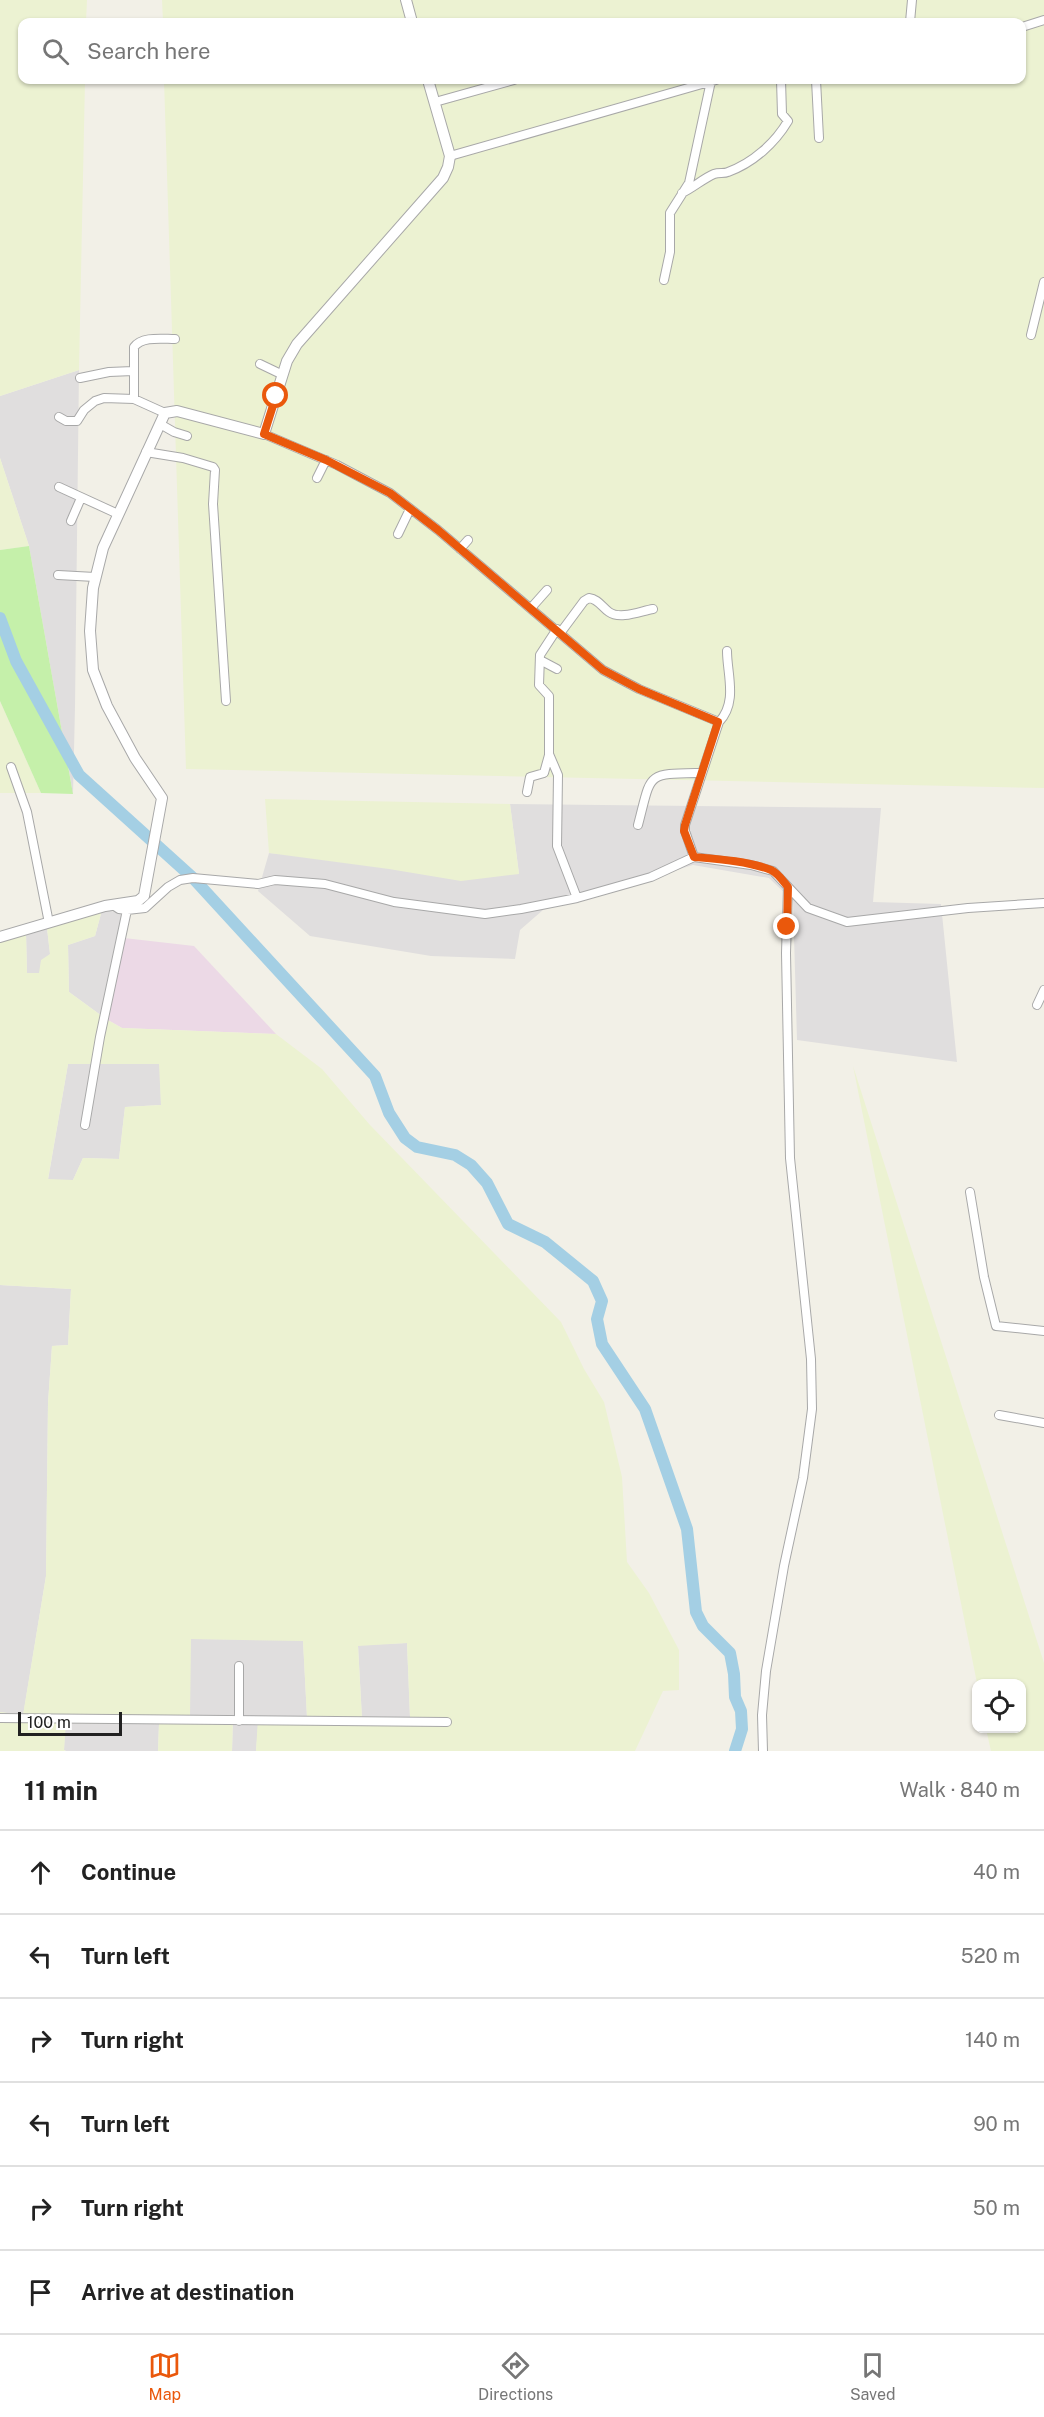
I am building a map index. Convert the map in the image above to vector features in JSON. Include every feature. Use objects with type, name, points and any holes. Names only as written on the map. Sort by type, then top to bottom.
[{"type":"street","points":[[406,0],[411,18]]},
{"type":"street","points":[[910,18],[912,0]]},
{"type":"street","points":[[1026,26],[1044,20]]},
{"type":"street","points":[[264,434],[292,352],[443,178],[450,156],[429,84]]},
{"type":"street","points":[[435,102],[500,84]]},
{"type":"street","points":[[450,156],[699,84]]},
{"type":"street","points":[[664,280],[670,252],[670,213],[688,183],[692,171],[712,84]]},
{"type":"street","points":[[679,195],[696,187],[715,173],[727,173],[771,144],[779,136],[788,121],[782,114],[781,84]]},
{"type":"street","points":[[816,84],[819,138]]},
{"type":"street","points":[[1031,335],[1044,282]]},
{"type":"street","points":[[134,399],[133,352],[136,343],[143,340],[175,339]]},
{"type":"street","points":[[260,364],[283,375]]},
{"type":"street","points":[[80,378],[109,372],[133,371]]},
{"type":"street","points":[[59,417],[66,421],[77,421],[89,405],[104,398],[134,399],[165,413],[177,411],[264,434],[326,460],[373,483],[410,509],[603,670],[639,689],[718,722]]},
{"type":"street","points":[[0,937],[113,905],[138,901],[144,896],[162,801],[161,795],[121,734],[94,675],[90,641],[95,576],[103,548],[165,413]]},
{"type":"street","points":[[160,424],[187,436]]},
{"type":"street","points":[[146,452],[203,462],[215,470],[213,504],[226,702]]},
{"type":"street","points":[[317,478],[326,460]]},
{"type":"street","points":[[59,487],[118,514]]},
{"type":"street","points":[[71,521],[81,498]]},
{"type":"street","points":[[398,534],[410,509]]},
{"type":"street","points":[[460,549],[468,540]]},
{"type":"street","points":[[58,575],[95,576]]},
{"type":"street","points":[[531,608],[547,590]]},
{"type":"street","points":[[527,792],[530,777],[544,773],[549,754],[549,696],[539,687],[541,654],[584,601],[589,598],[595,599],[615,615],[653,609]]},
{"type":"street","points":[[694,857],[684,831],[718,722],[726,713],[732,683],[727,670],[727,651]]},
{"type":"street","points":[[540,660],[558,669]]},
{"type":"street","points":[[549,754],[558,773],[557,846],[577,898]]},
{"type":"street","points":[[11,767],[27,812],[49,922]]},
{"type":"street","points":[[638,825],[648,786],[655,777],[661,774],[701,773]]},
{"type":"street","points":[[113,905],[127,910],[145,908],[168,887],[180,880],[193,878],[258,884],[275,880],[325,884],[392,901],[485,914],[577,898],[651,877],[694,857],[751,865],[773,871],[808,908],[847,922],[968,908],[1044,903]]},
{"type":"street","points":[[763,1751],[764,1685],[784,1566],[805,1467],[812,1389],[790,1158],[786,953],[788,887]]},
{"type":"street","points":[[85,1125],[95,1060],[127,910]]},
{"type":"street","points":[[1037,1005],[1044,990]]},
{"type":"street","points":[[970,1192],[984,1277],[996,1326],[1044,1331]]},
{"type":"street","points":[[999,1415],[1044,1423]]},
{"type":"street","points":[[239,1666],[239,1721]]},
{"type":"street","points":[[0,1718],[447,1722]]},
{"type":"shaded area","points":[[79,370],[73,794],[29,546],[0,458],[0,396]]},
{"type":"shaded area","points":[[510,804],[881,808],[873,902],[941,904],[957,1062],[797,1040],[793,901],[769,878],[693,865],[543,910],[520,930],[515,959],[431,956],[310,936],[258,891],[269,853],[519,874]]},
{"type":"shaded area","points":[[102,910],[119,912],[124,917],[106,1019],[69,992],[68,945],[95,936]]},
{"type":"shaded area","points":[[47,928],[50,954],[40,973],[27,973],[26,933]]},
{"type":"shaded area","points":[[124,938],[194,946],[276,1034],[122,1028],[106,1019]]},
{"type":"shaded area","points":[[68,1064],[160,1064],[161,1105],[125,1107],[119,1159],[83,1158],[73,1180],[48,1180]]},
{"type":"shaded area","points":[[0,1285],[71,1289],[68,1345],[52,1346],[48,1403],[46,1576],[23,1716],[0,1712]]},
{"type":"shaded area","points":[[190,1639],[303,1640],[307,1717],[259,1717],[256,1751],[232,1751],[233,1717],[190,1716]]},
{"type":"shaded area","points":[[407,1643],[410,1717],[362,1719],[358,1645]]},
{"type":"shaded area","points":[[65,1723],[159,1724],[158,1751],[66,1751],[64,1750]]},
{"type":"green space","points":[[0,0],[87,0],[86,18],[18,18],[18,84],[85,84],[79,370],[0,396]]},
{"type":"green space","points":[[162,0],[1044,0],[1044,788],[186,769],[164,84],[1026,84],[1026,18],[163,18]]},
{"type":"green space","points":[[0,458],[29,546],[0,550]]},
{"type":"green space","points":[[29,546],[73,794],[41,793],[0,701],[0,550]]},
{"type":"green space","points":[[0,701],[41,793],[0,793]]},
{"type":"green space","points":[[265,799],[510,804],[519,874],[461,881],[269,853]]},
{"type":"green space","points":[[102,910],[95,936],[68,945],[69,992],[122,1028],[276,1034],[322,1069],[370,1125],[561,1322],[584,1369],[604,1402],[622,1477],[627,1562],[649,1593],[679,1650],[679,1690],[663,1691],[635,1751],[256,1751],[258,1717],[307,1717],[303,1641],[191,1639],[190,1716],[233,1717],[232,1751],[158,1751],[159,1724],[66,1723],[64,1750],[66,1751],[0,1751],[0,1712],[23,1715],[46,1576],[48,1403],[52,1346],[68,1345],[71,1289],[0,1285],[0,941],[26,933],[27,973],[39,973],[41,960],[50,954],[47,928]],"holes":[[[68,1064],[159,1064],[161,1105],[125,1107],[119,1159],[83,1158],[73,1180],[48,1179]],[[407,1643],[410,1717],[362,1719],[358,1646]]]},
{"type":"green space","points":[[853,1066],[1044,1663],[1044,1751],[991,1751],[987,1733],[1026,1733],[1026,1679],[976,1679]]},
{"type":"waterway","points":[[0,618],[16,661],[79,775],[193,878],[375,1076],[389,1113],[405,1138],[417,1147],[455,1155],[471,1165],[487,1183],[508,1224],[545,1242],[593,1281],[602,1301],[597,1319],[602,1344],[645,1409],[687,1529],[696,1612],[703,1626],[730,1653],[735,1697],[741,1711],[742,1729],[735,1751]]},
{"type":"route","points":[[276,396],[264,434],[337,465],[390,493],[561,632],[603,670],[639,689],[718,722],[684,831],[694,857],[751,865],[773,871],[782,879],[788,887],[787,927]]}]
